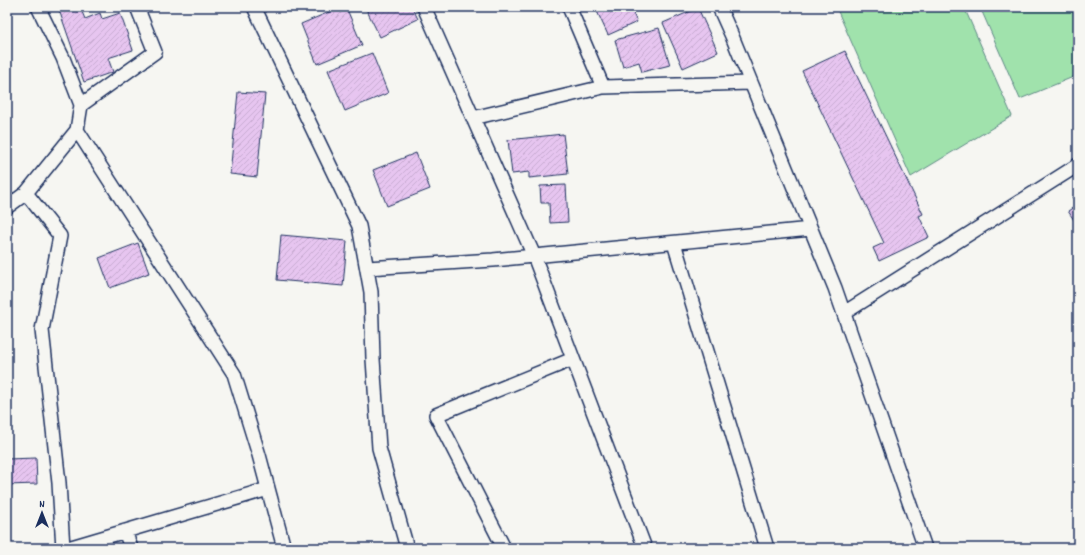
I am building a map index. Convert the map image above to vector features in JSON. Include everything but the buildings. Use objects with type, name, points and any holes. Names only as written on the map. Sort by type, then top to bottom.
[{"type":"street","points":[[7,207],[26,193],[77,130],[81,105],[63,58],[38,7]]},
{"type":"street","points":[[81,105],[155,52],[137,7]]},
{"type":"street","points":[[254,7],[359,226],[371,292],[372,359],[379,448],[407,548]]},
{"type":"street","points":[[424,7],[534,256],[645,548]]},
{"type":"street","points":[[569,7],[603,87]]},
{"type":"street","points":[[718,7],[732,36],[835,288],[925,548]]},
{"type":"street","points":[[473,118],[603,87],[751,83]]},
{"type":"street","points":[[77,130],[234,374],[259,455],[284,548]]},
{"type":"street","points":[[844,313],[1078,165]]},
{"type":"street","points":[[26,193],[60,236],[42,330],[59,483],[63,548]]},
{"type":"street","points":[[367,268],[492,260],[811,229]]},
{"type":"street","points":[[674,242],[767,548]]},
{"type":"street","points":[[504,548],[436,415],[572,359]]},
{"type":"street","points":[[68,548],[268,489]]},
{"type":"street","points":[[125,531],[131,548]]},
{"type":"green space","points":[[836,7],[964,7],[1012,116],[911,177]]},
{"type":"green space","points":[[980,7],[1078,7],[1078,75],[1020,99]]}]
